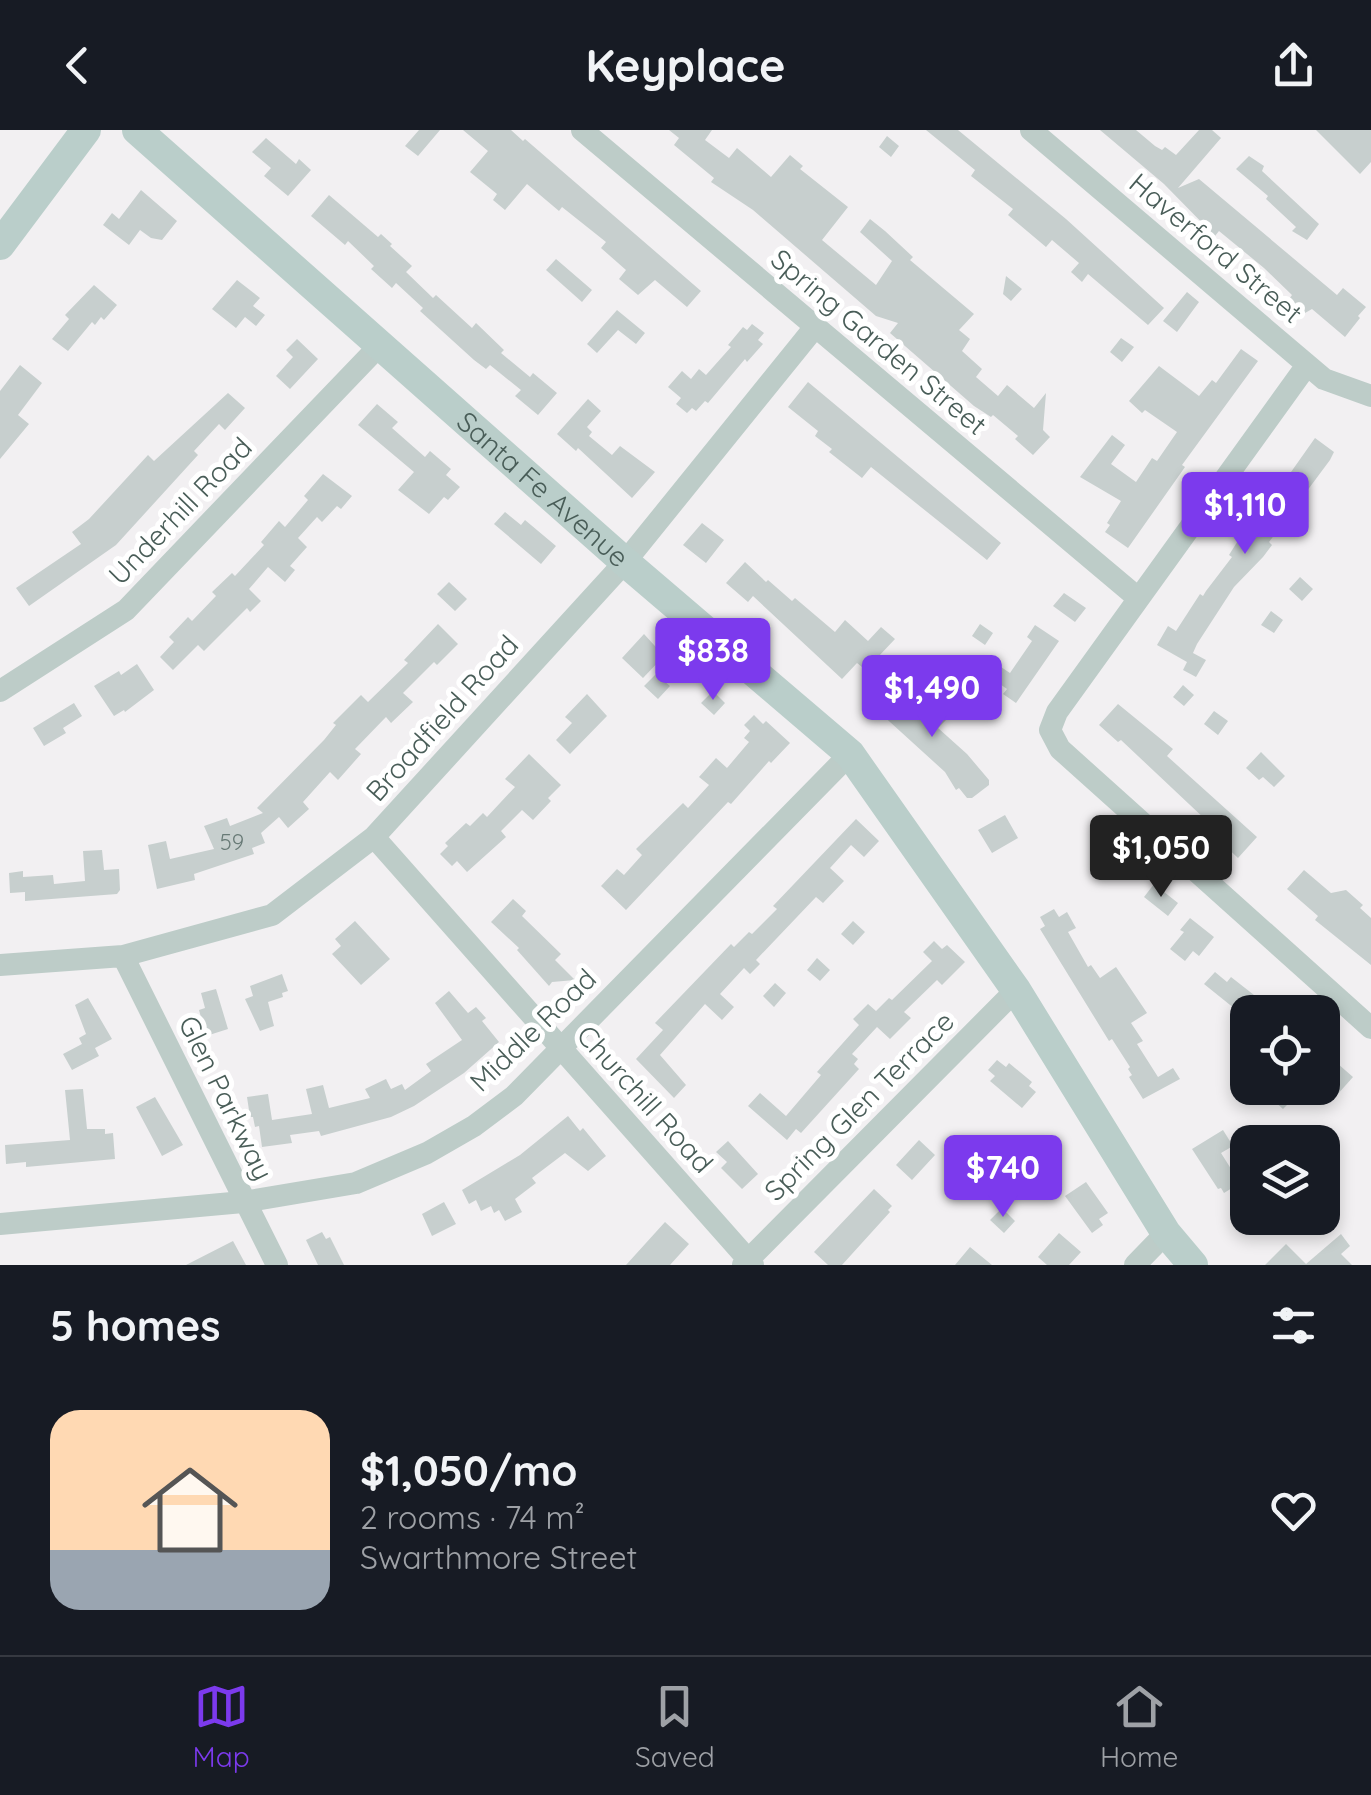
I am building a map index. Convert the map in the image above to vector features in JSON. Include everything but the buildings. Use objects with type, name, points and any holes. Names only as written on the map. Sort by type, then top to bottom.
[{"type":"main road","points":[[0,245],[86,130]]},
{"type":"main road","name":"Santa Fe Avenue","points":[[137,130],[625,562],[850,754],[1016,990],[1166,1233],[1193,1265]]},
{"type":"street","name":"Spring Garden Street","points":[[582,130],[1138,598]]},
{"type":"street","name":"Haverford Street","points":[[1030,130],[1307,365],[1342,388],[1371,396]]},
{"type":"street","name":"Broadfield Road","points":[[0,965],[123,956],[272,915],[374,837],[625,562],[815,327]]},
{"type":"street","name":"Underhill Road","points":[[0,691],[126,610],[380,345]]},
{"type":"street","points":[[1307,365],[1138,598],[1058,712],[1050,730],[1060,749],[1371,1028]]},
{"type":"street","name":"Middle Road","points":[[0,1224],[244,1202],[356,1183],[426,1153],[474,1126],[514,1096],[850,754]]},
{"type":"street","name":"Churchill Road","points":[[374,837],[748,1264]]},
{"type":"street","name":"Glen Parkway","points":[[123,956],[277,1265]]},
{"type":"street","name":"Spring Glen Terrace","points":[[748,1264],[1016,990]]},
{"type":"street","points":[[1135,1265],[1166,1233]]}]
